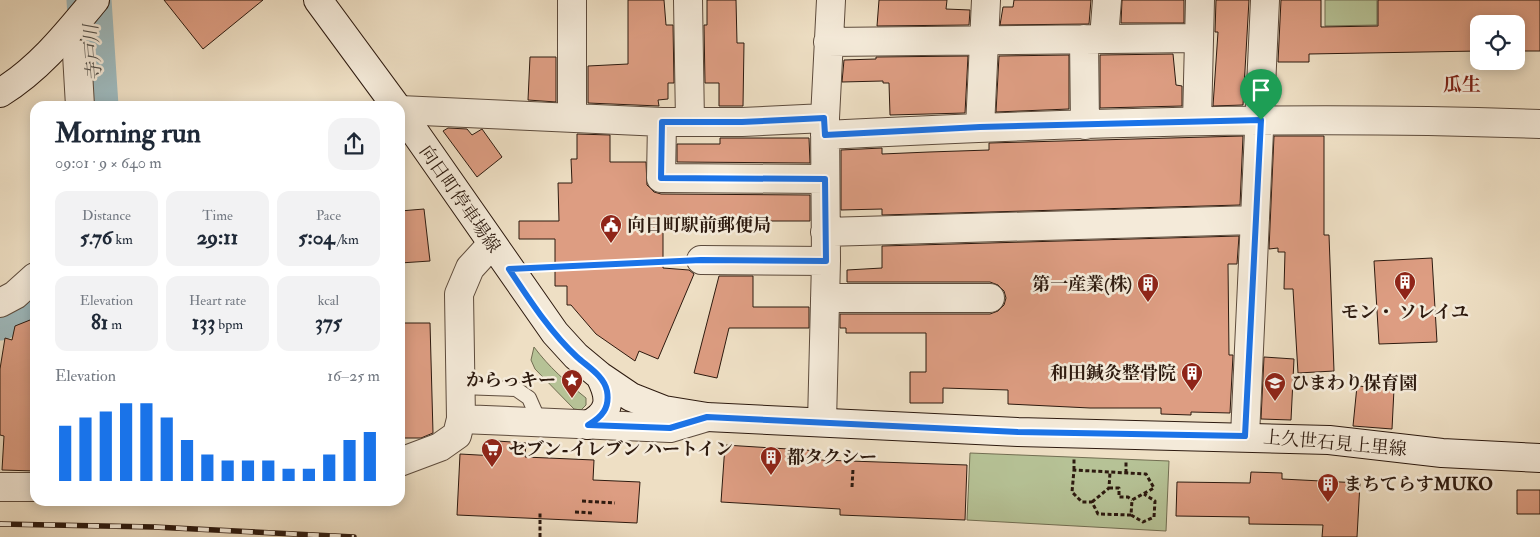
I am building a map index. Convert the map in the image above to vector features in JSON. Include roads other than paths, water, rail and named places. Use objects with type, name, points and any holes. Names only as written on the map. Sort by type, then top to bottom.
[{"type":"street","points":[[318,0],[392,101]]},
{"type":"street","points":[[572,0],[572,118]]},
{"type":"street","points":[[688,0],[690,122]]},
{"type":"street","points":[[822,422],[826,261],[825,126],[831,0]]},
{"type":"street","points":[[980,127],[986,0]]},
{"type":"street","points":[[1085,124],[1094,38],[1106,0]]},
{"type":"street","points":[[1197,122],[1200,0]]},
{"type":"street","points":[[1245,436],[1261,120],[1265,0]]},
{"type":"street","points":[[0,93],[16,83],[49,55],[88,8]]},
{"type":"street","points":[[828,42],[1198,38]]},
{"type":"street","points":[[77,54],[80,101]]},
{"type":"street","points":[[405,111],[662,122],[825,126],[980,127],[1261,120],[1540,124]]},
{"type":"street","name":"向日町停車場線","points":[[405,118],[554,333],[576,356],[600,376]]},
{"type":"street","points":[[662,122],[661,178],[825,179]]},
{"type":"street","points":[[825,232],[1255,220]]},
{"type":"street","points":[[405,460],[440,447],[458,435],[461,418],[459,294],[470,268],[492,244]]},
{"type":"street","points":[[701,260],[826,261]]},
{"type":"street","points":[[0,303],[15,295],[30,282]]},
{"type":"street","points":[[825,298],[990,298]]},
{"type":"street","points":[[588,425],[600,418],[608,406],[607,390],[600,376]]},
{"type":"street","name":"上久世石見上里線","points":[[600,376],[631,396],[664,410],[707,417],[1018,432],[1245,436],[1330,440],[1442,453],[1540,458]]},
{"type":"street","points":[[461,418],[670,428],[707,417]]},
{"type":"street","points":[[0,486],[30,487]]},
{"type":"lane","points":[[460,387],[516,389],[529,398],[540,423]]},
{"type":"waterway","name":"寺戸川","points":[[89,0],[96,101]]},
{"type":"waterway","name":"寺戸川","points":[[0,318],[30,303]]},
{"type":"railway","points":[[0,524],[154,527],[354,537]]},
{"type":"place","name":"向日町駅前郵便局","points":[[611,244]]},
{"type":"place","name":"モン・ ソレイユ","points":[[1405,301]]},
{"type":"place","name":"第一産業(株)","points":[[1148,303]]},
{"type":"place","name":"和田鍼灸整骨院","points":[[1192,392]]},
{"type":"place","name":"からっキー","points":[[572,399]]},
{"type":"place","name":"ひまわり保育園","points":[[1275,402]]},
{"type":"place","name":"セブン-イレブン ハートイン","points":[[492,468]]},
{"type":"place","name":"都タクシー","points":[[771,476]]},
{"type":"place","name":"まちてらすMUKO","points":[[1328,503]]},
{"type":"district","name":"瓜生","points":[[1462,84]]}]
